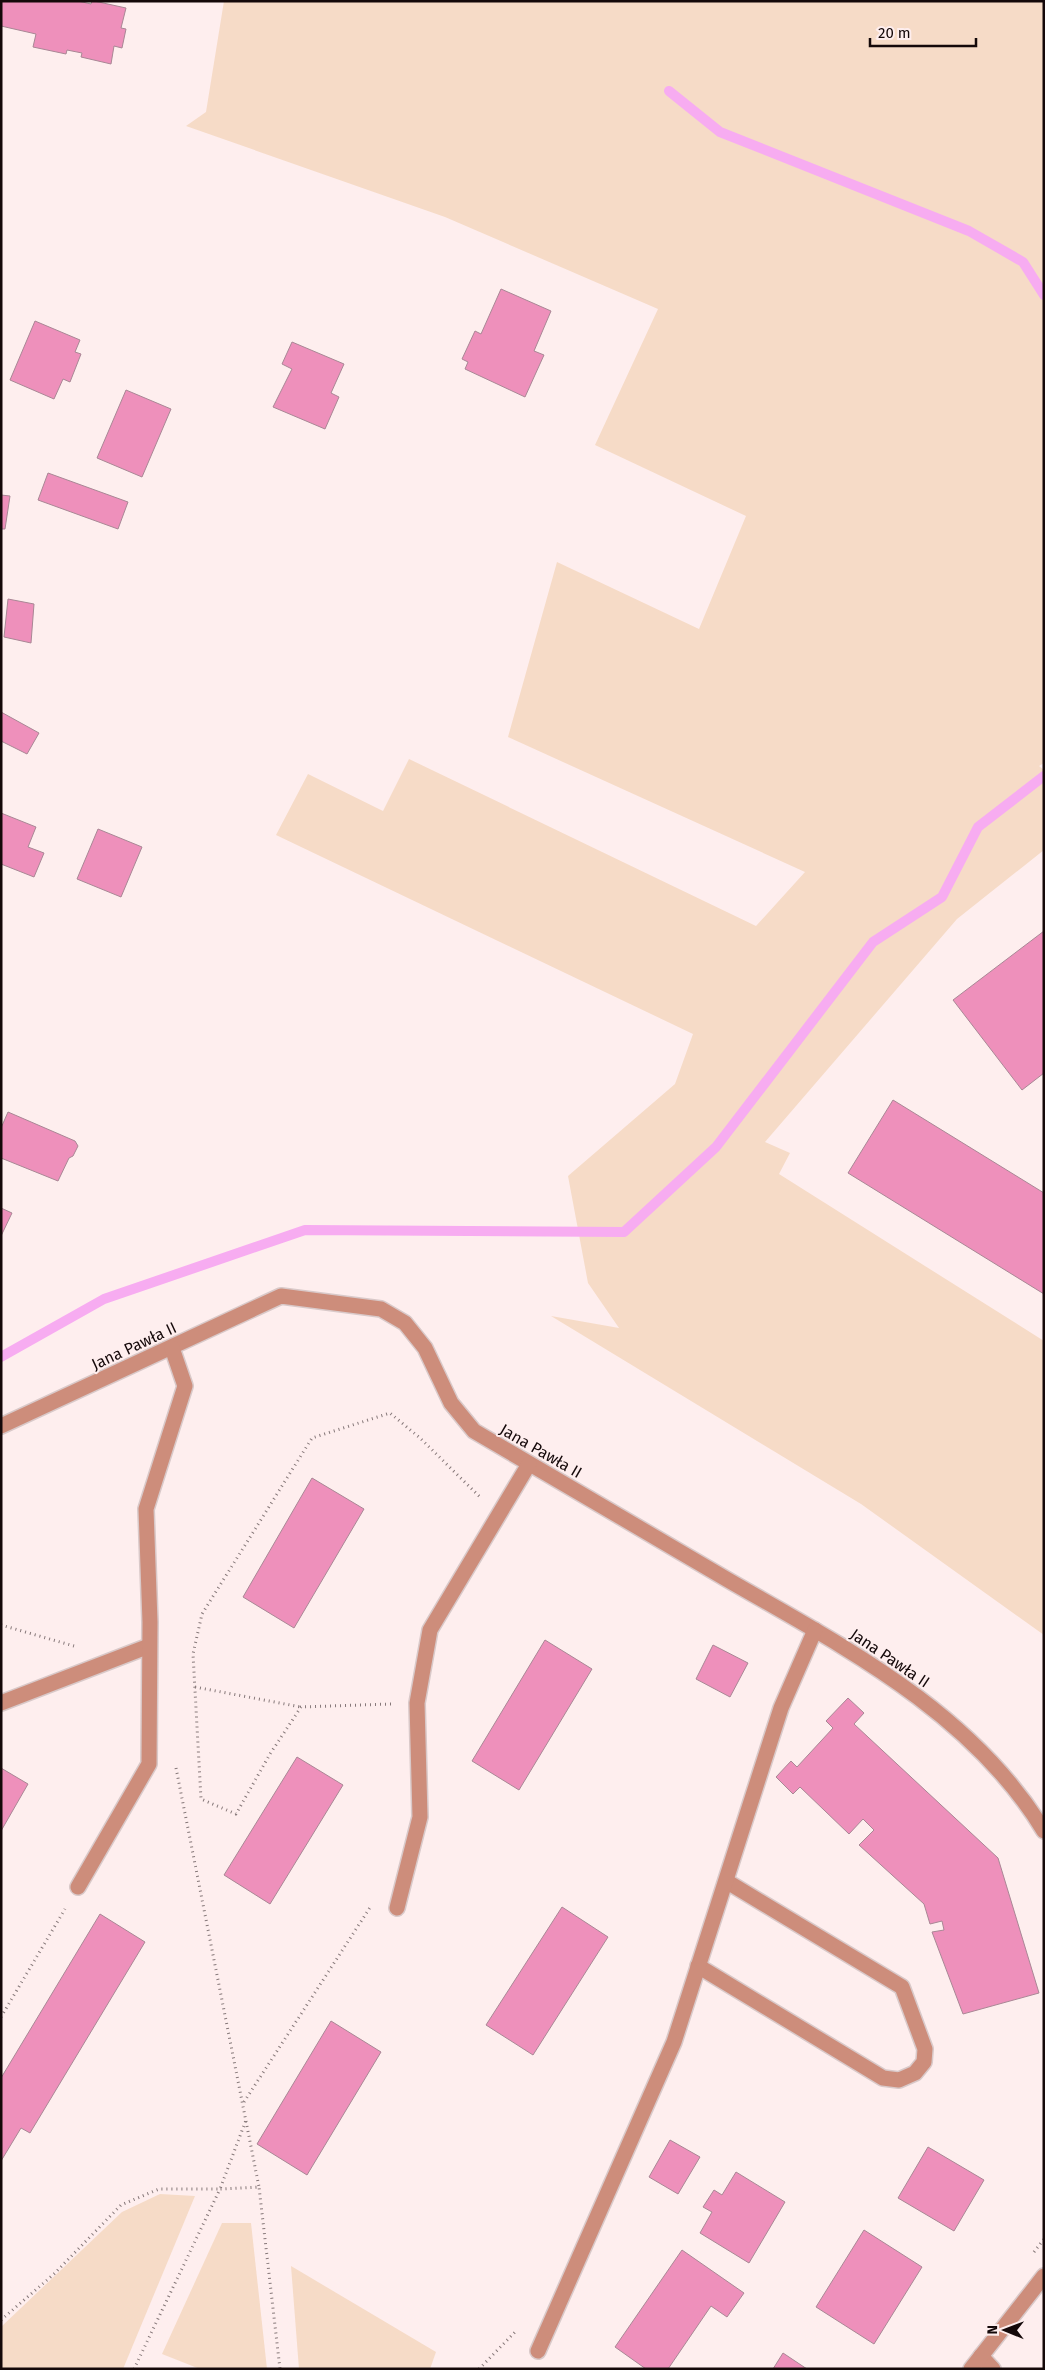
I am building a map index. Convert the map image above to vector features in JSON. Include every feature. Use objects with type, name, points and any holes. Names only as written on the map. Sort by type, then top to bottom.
[{"type":"street","name":"Jana Pawła II","points":[[1,1426],[281,1296],[381,1309],[405,1323],[425,1348],[451,1403],[474,1431],[815,1630],[908,1689],[970,1740],[1011,1786],[1044,1831]]},
{"type":"street","points":[[78,1887],[149,1764],[150,1622],[146,1509],[185,1386],[172,1348]]},
{"type":"street","points":[[397,1908],[420,1817],[417,1703],[430,1630],[529,1464]]},
{"type":"street","points":[[538,2352],[674,2042],[781,1708],[815,1630]]},
{"type":"street","points":[[1,1703],[149,1646]]},
{"type":"street","points":[[698,1966],[883,2078],[899,2080],[915,2073],[924,2062],[924,2049],[902,1987],[726,1881]]},
{"type":"street","points":[[971,2369],[1044,2276]]},
{"type":"street","points":[[981,2356],[993,2369]]},
{"type":"path","points":[[301,1707],[270,1754],[236,1814],[202,1799],[193,1654],[202,1614],[312,1438],[390,1414],[420,1438],[499,1517]]},
{"type":"path","points":[[1,1625],[94,1652],[104,1663]]},
{"type":"path","points":[[195,1687],[301,1707],[417,1703]]},
{"type":"path","points":[[174,1759],[259,2187],[280,2369]]},
{"type":"path","points":[[1,2017],[78,1887]]},
{"type":"path","points":[[243,2103],[371,1906],[388,1912],[397,1908]]},
{"type":"path","points":[[134,2369],[220,2189],[246,2119]]},
{"type":"path","points":[[1,2320],[54,2274],[121,2205],[159,2189],[259,2187]]},
{"type":"path","points":[[479,2369],[523,2324]]},
{"type":"shaded area","points":[[224,1],[1044,1],[1044,763],[1039,766],[1044,770],[1044,850],[957,919],[765,1142],[790,1153],[779,1174],[1044,1341],[1044,1635],[861,1504],[551,1316],[619,1328],[588,1283],[568,1176],[675,1084],[693,1034],[276,835],[308,774],[383,811],[409,759],[756,926],[805,872],[508,737],[557,562],[699,629],[746,516],[595,445],[658,309],[445,217],[186,126],[206,112]]},
{"type":"shaded area","points":[[160,2194],[195,2196],[123,2369],[1,2369],[1,2327],[122,2212]]},
{"type":"shaded area","points":[[222,2223],[251,2223],[267,2369],[200,2369],[162,2354]]},
{"type":"shaded area","points":[[291,2266],[436,2352],[430,2369],[299,2369]]},
{"type":"building","points":[[1,1],[78,1],[91,4],[94,1],[126,8],[121,28],[126,29],[122,48],[114,46],[111,64],[81,57],[82,53],[67,50],[66,54],[33,47],[36,34],[1,26]]},
{"type":"building","points":[[501,289],[551,311],[534,351],[544,355],[525,397],[465,369],[468,362],[462,359],[475,331],[481,334]]},
{"type":"building","points":[[35,321],[80,340],[75,352],[81,354],[70,382],[63,379],[54,399],[10,380]]},
{"type":"building","points":[[292,342],[344,364],[331,393],[339,397],[325,429],[273,407],[292,369],[282,364]]},
{"type":"building","points":[[126,390],[171,409],[142,477],[97,458]]},
{"type":"building","points":[[48,473],[128,502],[118,529],[38,500]]},
{"type":"building","points":[[1,495],[10,496],[5,529],[1,529]]},
{"type":"building","points":[[8,599],[34,604],[31,643],[4,637]]},
{"type":"building","points":[[1,712],[39,733],[27,754],[1,741]]},
{"type":"building","points":[[1,813],[36,827],[28,847],[44,853],[34,877],[1,864]]},
{"type":"building","points":[[98,829],[142,847],[121,897],[77,879]]},
{"type":"building","points":[[1044,931],[1044,1073],[1022,1090],[953,1000]]},
{"type":"building","points":[[893,1100],[1044,1193],[1044,1294],[848,1173]]},
{"type":"building","points":[[8,1112],[75,1141],[78,1146],[73,1156],[69,1158],[58,1181],[1,1158],[1,1128]]},
{"type":"building","points":[[1,1208],[12,1213],[1,1236]]},
{"type":"building","points":[[312,1478],[364,1509],[294,1628],[243,1597]]},
{"type":"building","points":[[545,1640],[592,1669],[519,1790],[472,1761]]},
{"type":"building","points":[[713,1645],[748,1663],[730,1697],[696,1679]]},
{"type":"building","points":[[848,1698],[864,1713],[854,1724],[998,1858],[1039,1993],[963,2014],[932,1932],[944,1930],[942,1921],[930,1924],[924,1904],[859,1845],[874,1830],[863,1819],[849,1834],[800,1787],[793,1794],[776,1777],[791,1761],[797,1767],[833,1728],[826,1721]]},
{"type":"building","points":[[297,1757],[343,1785],[270,1904],[224,1875]]},
{"type":"building","points":[[1,1768],[28,1784],[1,1831]]},
{"type":"building","points":[[562,1907],[608,1937],[533,2055],[486,2025]]},
{"type":"building","points":[[100,1914],[145,1942],[30,2133],[21,2128],[1,2161],[1,2078]]},
{"type":"building","points":[[331,2021],[381,2052],[307,2175],[257,2144]]},
{"type":"building","points":[[670,2140],[700,2157],[678,2194],[649,2177]]},
{"type":"building","points":[[928,2147],[984,2180],[954,2231],[898,2198]]},
{"type":"building","points":[[736,2172],[785,2202],[749,2263],[700,2233],[712,2212],[703,2207],[714,2190],[722,2195]]},
{"type":"building","points":[[864,2230],[922,2267],[874,2344],[816,2307]]},
{"type":"building","points":[[682,2250],[744,2293],[727,2317],[711,2306],[668,2369],[646,2369],[615,2347]]},
{"type":"building","points":[[783,2353],[807,2369],[773,2369]]},
{"type":"waterway","points":[[669,91],[720,132],[969,231],[1023,262],[1044,295]]},
{"type":"waterway","points":[[1,1357],[104,1299],[305,1230],[624,1232],[716,1147],[873,942],[942,897],[978,827],[1044,776]]}]
